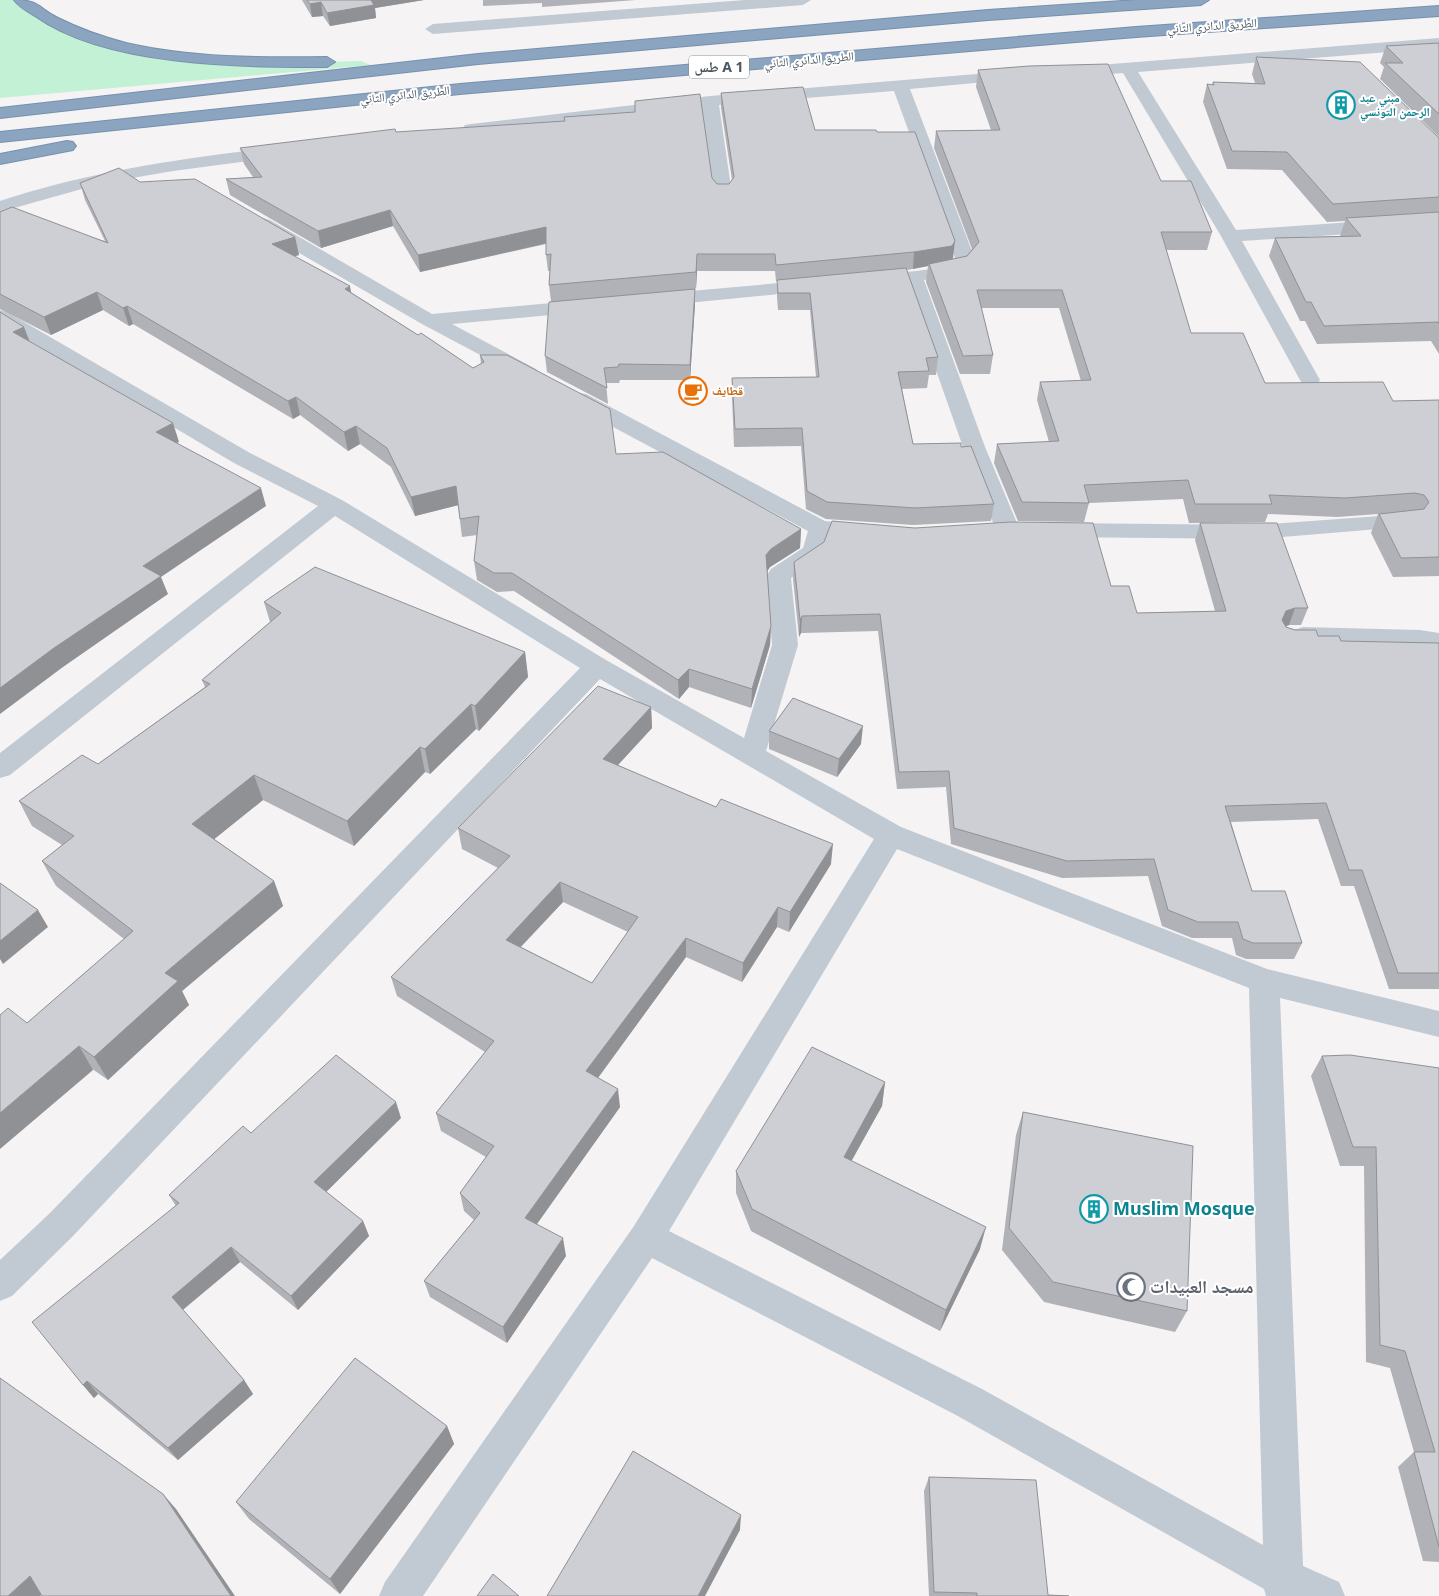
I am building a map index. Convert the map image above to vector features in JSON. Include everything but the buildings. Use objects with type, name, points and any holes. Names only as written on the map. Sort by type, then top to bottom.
[{"type":"highway","points":[[22,0],[37,13],[79,34],[136,49],[202,58],[277,63],[478,59]]},
{"type":"highway","name":"الطريق الدائري الثاني","points":[[0,113],[478,59],[978,16],[1201,0]]},
{"type":"highway","name":"الطريق الدائري الثاني","points":[[0,137],[460,89],[1126,33],[1439,10]]},
{"type":"highway","points":[[0,159],[107,138],[305,115],[460,89]]},
{"type":"street","points":[[434,29],[803,0]]},
{"type":"street","points":[[1059,73],[1439,43]]},
{"type":"street","points":[[1340,52],[1354,66]]},
{"type":"street","points":[[1128,68],[1230,236],[1310,380]]},
{"type":"street","points":[[456,131],[710,101],[900,84],[1029,75]]},
{"type":"street","points":[[854,282],[913,277],[957,268],[965,259],[900,84]]},
{"type":"street","points":[[710,101],[723,194]]},
{"type":"street","points":[[0,207],[25,198],[88,181],[162,166],[299,149]]},
{"type":"street","points":[[162,166],[188,180]]},
{"type":"street","points":[[248,215],[429,320],[820,528],[885,533]]},
{"type":"street","points":[[1230,236],[1439,222]]},
{"type":"street","points":[[913,277],[974,447],[1016,530],[1257,532],[1407,521]]},
{"type":"street","points":[[636,302],[834,284]]},
{"type":"street","points":[[429,320],[607,304]]},
{"type":"street","points":[[0,316],[242,458],[334,506],[597,666],[892,835],[1264,981],[1439,1024]]},
{"type":"street","points":[[0,768],[334,506]]},
{"type":"street","points":[[752,754],[785,645],[779,575],[814,552],[820,528]]},
{"type":"street","points":[[1289,636],[1420,639],[1439,642]]},
{"type":"street","points":[[0,1284],[61,1225],[597,666]]},
{"type":"street","points":[[399,1596],[646,1236],[892,835]]},
{"type":"street","points":[[1264,981],[1283,1587]]},
{"type":"street","points":[[646,1236],[969,1402],[1283,1587],[1325,1596]]},
{"type":"green space","points":[[0,0],[24,0],[37,13],[136,49],[277,63],[361,61],[371,65],[0,98]]},
{"type":"place","name":"مبني عبد الرحمن التونسي","points":[[1341,105]]},
{"type":"place","name":"قطايف","points":[[693,391]]},
{"type":"place","name":"Muslim Mosque","points":[[1094,1209]]},
{"type":"place","name":"مسجد العبيدات","points":[[1131,1287]]}]
